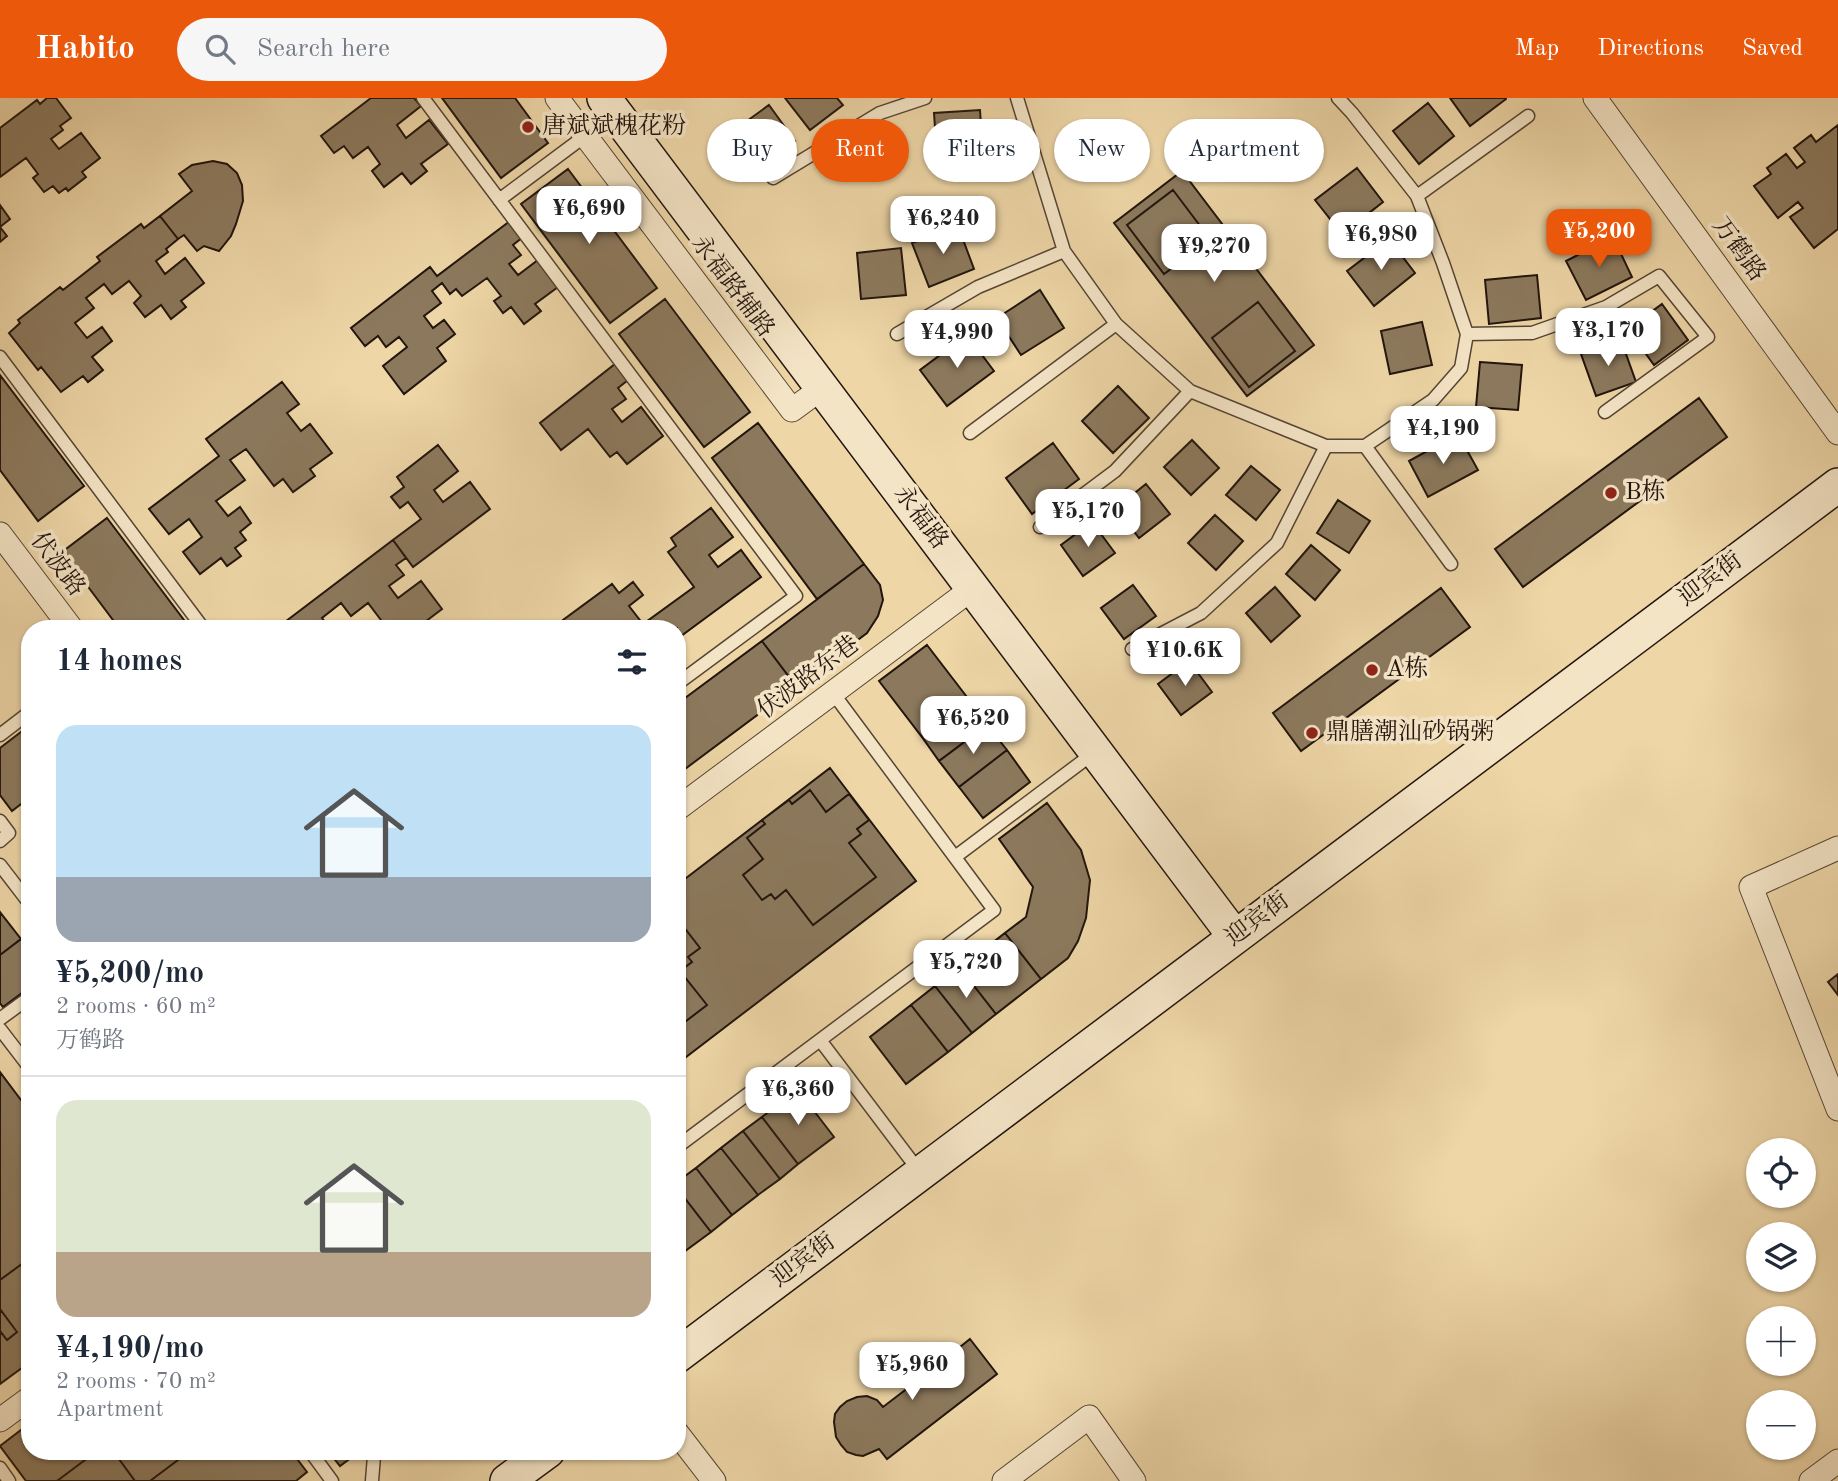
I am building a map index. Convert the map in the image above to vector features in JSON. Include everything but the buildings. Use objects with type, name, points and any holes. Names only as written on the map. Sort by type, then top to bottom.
[{"type":"main road","name":"永福路","points":[[604,98],[1235,937]]},
{"type":"main road","name":"迎宾街","points":[[686,1349],[1838,485]]},
{"type":"main road","points":[[507,1481],[536,1460]]},
{"type":"street","name":"永福路辅路","points":[[557,98],[792,410],[822,387]]},
{"type":"street","name":"万鹤路","points":[[1595,98],[1838,433]]},
{"type":"street","name":"伏波路","points":[[0,534],[65,620]]},
{"type":"street","name":"伏波路东巷","points":[[686,802],[973,588]]},
{"type":"street","points":[[1838,848],[1751,887],[1838,1109]]},
{"type":"street","points":[[0,1420],[21,1405]]},
{"type":"street","points":[[1004,1481],[1089,1417],[1134,1481]]},
{"type":"street","points":[[686,1445],[714,1481]]},
{"type":"street","points":[[1811,1481],[1838,1461]]},
{"type":"lane","points":[[423,98],[796,596],[686,677]]},
{"type":"lane","points":[[797,163],[880,113],[925,98]]},
{"type":"lane","points":[[1017,98],[1064,251],[1116,324],[1190,391],[1326,446],[1365,446],[1433,400],[1461,368],[1467,334],[1417,196],[1338,98]]},
{"type":"lane","points":[[1417,196],[1528,116]]},
{"type":"lane","points":[[499,200],[585,136]]},
{"type":"lane","points":[[897,334],[978,288],[1064,251]]},
{"type":"lane","points":[[1467,334],[1532,333],[1606,307],[1659,276],[1708,337],[1605,412]]},
{"type":"lane","points":[[971,433],[1116,324]]},
{"type":"lane","points":[[0,357],[197,620]]},
{"type":"lane","points":[[1040,527],[1115,471],[1190,391]]},
{"type":"lane","points":[[1132,649],[1201,613],[1277,543],[1326,446]]},
{"type":"lane","points":[[1365,446],[1451,564]]},
{"type":"lane","points":[[686,1140],[994,910],[833,693]]},
{"type":"lane","points":[[0,734],[21,719]]},
{"type":"lane","points":[[955,857],[1096,751]]},
{"type":"lane","points":[[0,821],[9,833],[0,841]]},
{"type":"lane","points":[[0,865],[21,892]]},
{"type":"lane","points":[[0,1019],[21,1004]]},
{"type":"lane","points":[[0,1029],[21,1056]]},
{"type":"lane","points":[[820,1040],[920,1174]]},
{"type":"lane","points":[[317,1460],[332,1481]]},
{"type":"lane","points":[[372,1481],[374,1460]]},
{"type":"lane","points":[[0,1468],[9,1481]]},
{"type":"place","name":"唐斌斌槐花粉","points":[[528,127]]},
{"type":"place","name":"B栋","points":[[1611,493]]},
{"type":"place","name":"A栋","points":[[1372,670]]},
{"type":"place","name":"鼎膳潮汕砂锅粥","points":[[1312,733]]}]
